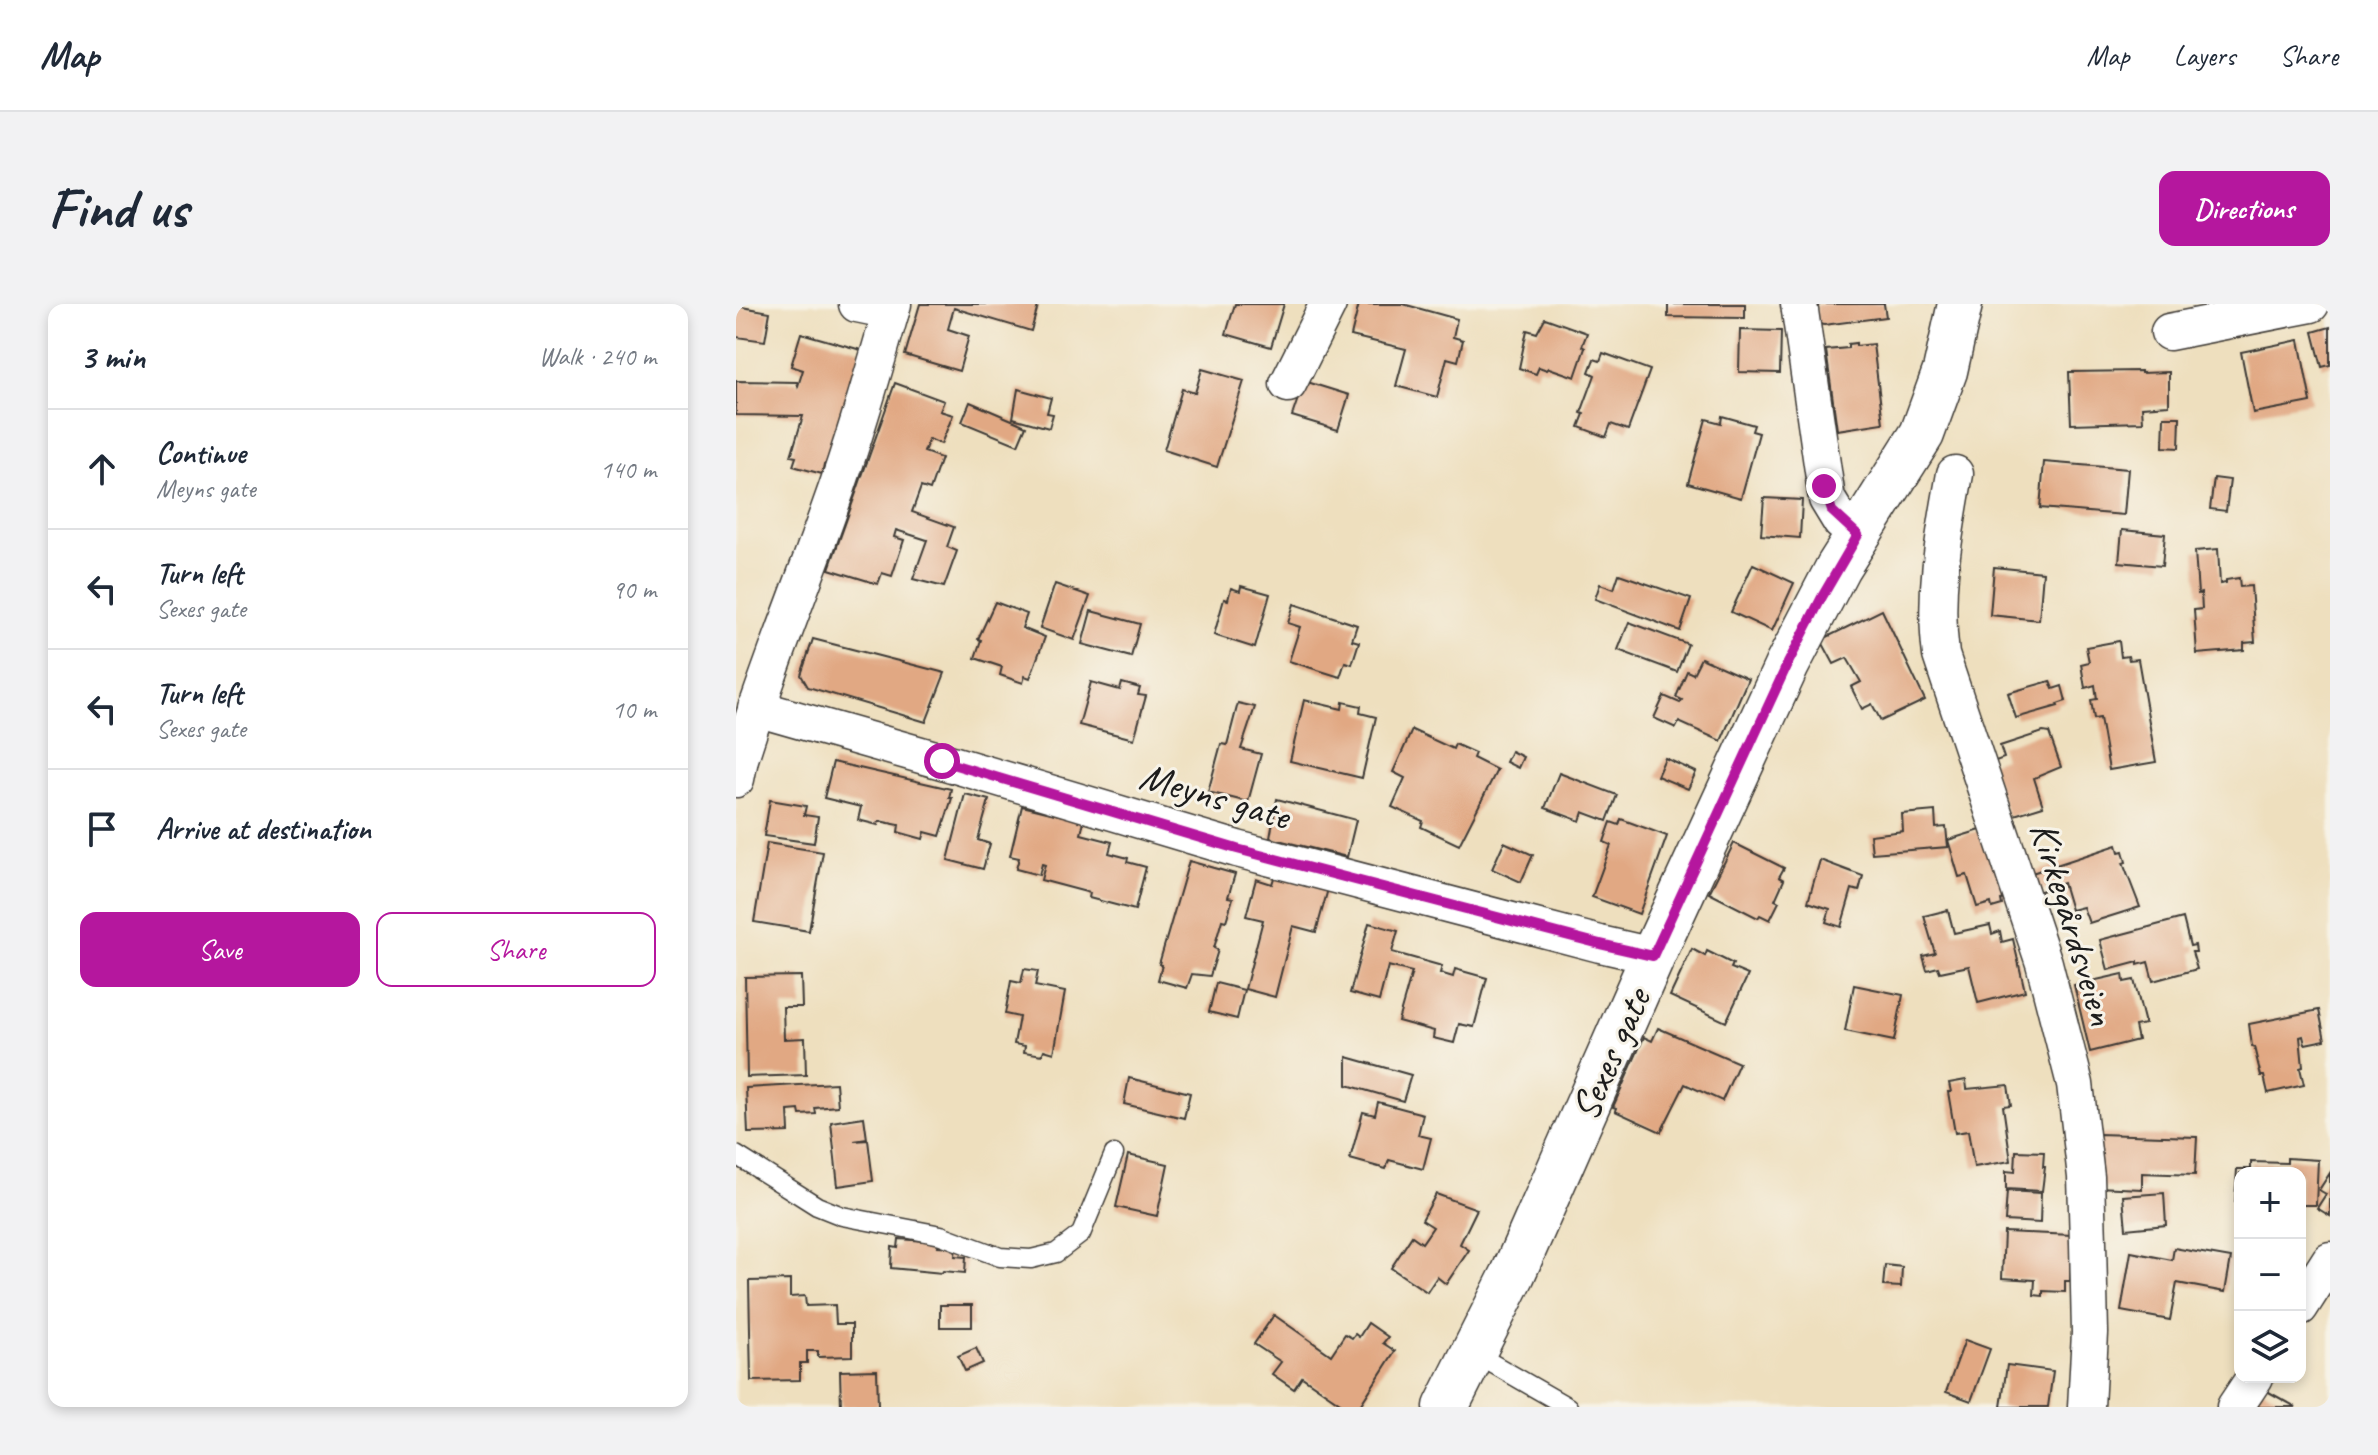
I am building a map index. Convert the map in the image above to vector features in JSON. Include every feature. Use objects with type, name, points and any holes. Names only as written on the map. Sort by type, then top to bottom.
[{"type":"street","points":[[1288,384],[1328,304]]},
{"type":"street","points":[[1799,304],[1827,499],[1841,522],[1858,535]]},
{"type":"street","name":"Sexes gate","points":[[1446,1407],[1513,1274],[1653,956],[1787,665],[1832,577],[1922,434],[1945,371],[1960,304]]},
{"type":"street","points":[[2169,332],[2311,304]]},
{"type":"street","points":[[736,779],[756,708],[833,499],[881,306]]},
{"type":"street","name":"Kirkegårdsveien","points":[[1955,474],[1938,590],[1937,622],[1941,655],[2044,963],[2075,1084],[2086,1177],[2090,1333],[2086,1407]]},
{"type":"street","name":"Meyns gate","points":[[756,708],[1237,849],[1653,956]]},
{"type":"street","points":[[2306,1298],[2330,1260]]},
{"type":"street","points":[[2235,1407],[2251,1383]]},
{"type":"lane","points":[[736,1155],[817,1206],[842,1216],[941,1235],[1000,1257],[1031,1259],[1056,1253],[1081,1234],[1114,1154]]},
{"type":"lane","points":[[1474,1353],[1568,1407]]},
{"type":"building","points":[[920,304],[1038,306],[1031,331],[954,308],[948,329],[969,336],[959,371],[905,355]]},
{"type":"building","points":[[1235,304],[1284,304],[1271,347],[1226,334]]},
{"type":"building","points":[[1359,304],[1403,304],[1457,319],[1453,337],[1463,340],[1458,361],[1447,358],[1437,397],[1396,386],[1406,349],[1351,336]]},
{"type":"building","points":[[1668,304],[1745,304],[1745,318],[1668,317]]},
{"type":"building","points":[[1884,304],[1886,317],[1818,324],[1816,306]]},
{"type":"building","points":[[736,306],[770,312],[765,341],[736,337]]},
{"type":"building","points":[[1545,318],[1587,333],[1575,377],[1549,368],[1539,367],[1536,374],[1519,368],[1527,330],[1537,333]]},
{"type":"building","points":[[2330,327],[2330,365],[2322,367],[2313,332]]},
{"type":"building","points":[[1740,330],[1781,331],[1780,373],[1739,372]]},
{"type":"building","points":[[801,333],[861,350],[829,466],[824,464],[822,474],[793,466],[796,457],[791,456],[803,416],[736,415],[736,381],[797,382],[798,386],[803,370],[791,366]]},
{"type":"building","points":[[2299,340],[2311,402],[2253,413],[2241,352]]},
{"type":"building","points":[[1856,343],[1856,346],[1873,344],[1883,423],[1837,430],[1826,350],[1848,348],[1848,344]]},
{"type":"building","points":[[1603,353],[1650,370],[1628,430],[1611,424],[1606,437],[1579,427],[1595,375],[1589,372],[1594,359],[1600,361]]},
{"type":"building","points":[[1202,369],[1244,381],[1217,467],[1164,450],[1182,389],[1195,393]]},
{"type":"building","points":[[2069,372],[2169,372],[2169,405],[2142,407],[2143,422],[2071,424]]},
{"type":"building","points":[[1304,381],[1349,395],[1338,430],[1292,416]]},
{"type":"building","points":[[895,383],[944,401],[940,411],[953,415],[941,444],[929,439],[924,452],[941,458],[930,490],[921,487],[912,512],[954,527],[947,547],[957,551],[944,587],[913,579],[927,540],[896,530],[894,537],[904,540],[892,576],[882,573],[878,584],[829,569]]},
{"type":"building","points":[[1018,389],[1051,398],[1047,413],[1053,414],[1049,428],[1013,418]]},
{"type":"building","points":[[970,402],[1026,426],[1018,445],[962,422]]},
{"type":"building","points":[[1722,416],[1754,425],[1752,431],[1759,433],[1741,498],[1688,483],[1706,419],[1721,423]]},
{"type":"building","points":[[2164,417],[2180,417],[2179,448],[2163,447]]},
{"type":"building","points":[[2044,462],[2128,469],[2124,515],[2040,508]]},
{"type":"building","points":[[2214,478],[2230,480],[2226,511],[2210,509]]},
{"type":"building","points":[[1764,498],[1802,500],[1800,538],[1761,535]]},
{"type":"building","points":[[2122,530],[2165,534],[2162,566],[2119,562]]},
{"type":"building","points":[[2218,549],[2220,584],[2239,578],[2240,587],[2251,586],[2255,642],[2244,643],[2244,650],[2197,654],[2194,610],[2202,609],[2195,551]]},
{"type":"building","points":[[1753,564],[1794,583],[1772,631],[1731,612]]},
{"type":"building","points":[[1994,567],[2043,572],[2039,620],[1990,615]]},
{"type":"building","points":[[1619,574],[1691,599],[1680,631],[1595,599],[1600,584],[1614,589]]},
{"type":"building","points":[[1055,584],[1090,596],[1074,640],[1040,628]]},
{"type":"building","points":[[1241,586],[1270,594],[1255,648],[1214,635],[1224,599],[1228,600],[1231,588],[1240,591]]},
{"type":"building","points":[[995,602],[1027,614],[1022,628],[1045,637],[1030,678],[1025,676],[1023,683],[1000,675],[1002,667],[975,658],[981,640],[978,639]]},
{"type":"building","points":[[1294,604],[1357,625],[1352,640],[1359,642],[1352,664],[1345,662],[1340,677],[1289,661],[1300,627],[1288,623]]},
{"type":"building","points":[[1882,610],[1925,700],[1881,721],[1872,704],[1862,709],[1851,687],[1861,682],[1847,658],[1834,664],[1821,640]]},
{"type":"building","points":[[1091,611],[1140,624],[1131,657],[1082,644]]},
{"type":"building","points":[[1629,622],[1688,644],[1677,672],[1618,650]]},
{"type":"building","points":[[813,639],[945,673],[926,722],[808,687],[801,675]]},
{"type":"building","points":[[2119,641],[2121,657],[2138,659],[2156,762],[2109,770],[2100,718],[2094,719],[2091,700],[2097,699],[2095,685],[2085,688],[2081,664],[2089,662],[2086,647]]},
{"type":"building","points":[[1701,658],[1748,679],[1721,741],[1679,722],[1676,728],[1654,718],[1664,696],[1680,703],[1682,700],[1676,697],[1687,671],[1693,674]]},
{"type":"building","points":[[2050,681],[2053,689],[2062,686],[2066,701],[2016,718],[2008,693]]},
{"type":"building","points":[[1091,682],[1120,690],[1122,683],[1140,688],[1138,695],[1146,696],[1134,739],[1079,725]]},
{"type":"building","points":[[1304,700],[1342,709],[1343,702],[1361,706],[1360,713],[1376,717],[1362,778],[1290,761]]},
{"type":"building","points":[[1238,703],[1255,707],[1241,749],[1261,754],[1248,802],[1208,792],[1221,744],[1227,745]]},
{"type":"building","points":[[1412,730],[1453,749],[1455,744],[1475,753],[1473,758],[1497,770],[1459,845],[1421,827],[1423,821],[1392,807],[1405,778],[1393,772]]},
{"type":"building","points":[[2043,732],[2049,733],[2061,767],[2034,778],[2043,806],[2008,817],[1990,763],[2004,758],[2000,746]]},
{"type":"building","points":[[1511,751],[1523,757],[1518,768],[1506,762]]},
{"type":"building","points":[[1665,758],[1696,772],[1688,789],[1657,776]]},
{"type":"building","points":[[833,762],[951,789],[949,798],[952,798],[940,836],[925,832],[923,839],[898,832],[899,825],[879,821],[878,825],[858,820],[861,807],[824,798]]},
{"type":"building","points":[[1559,773],[1617,795],[1607,821],[1583,812],[1580,821],[1545,808]]},
{"type":"building","points":[[965,794],[989,800],[978,840],[990,844],[983,869],[948,860]]},
{"type":"building","points":[[1277,799],[1356,820],[1347,857],[1270,838]]},
{"type":"building","points":[[770,800],[806,806],[804,815],[818,817],[814,843],[764,836]]},
{"type":"building","points":[[1022,806],[1084,821],[1081,834],[1112,842],[1109,853],[1146,867],[1135,910],[1089,898],[1090,893],[1041,880],[1045,865],[1042,864],[1039,875],[1016,869],[1019,858],[1010,856]]},
{"type":"building","points":[[1935,811],[1936,828],[1946,827],[1948,847],[1872,853],[1870,835],[1903,831],[1902,814]]},
{"type":"building","points":[[1621,819],[1667,836],[1639,914],[1592,897],[1611,845],[1604,842],[1611,822],[1619,825]]},
{"type":"building","points":[[1987,828],[2008,898],[2001,900],[2002,905],[1992,908],[1991,903],[1977,907],[1967,875],[1959,877],[1948,840]]},
{"type":"building","points":[[1504,842],[1533,855],[1521,882],[1492,869]]},
{"type":"building","points":[[767,843],[823,852],[809,931],[754,922]]},
{"type":"building","points":[[1734,843],[1784,868],[1779,877],[1784,880],[1775,900],[1779,902],[1770,920],[1760,915],[1758,918],[1709,893]]},
{"type":"building","points":[[2117,845],[2119,852],[2123,851],[2126,862],[2123,863],[2140,907],[2089,923],[2083,907],[2071,910],[2063,883],[2038,892],[2032,873]]},
{"type":"building","points":[[1820,860],[1863,876],[1859,891],[1852,889],[1841,927],[1826,922],[1830,909],[1808,902]]},
{"type":"building","points":[[1189,861],[1235,874],[1228,897],[1233,898],[1226,921],[1222,920],[1210,976],[1192,974],[1187,988],[1158,980],[1162,965],[1159,964]]},
{"type":"building","points":[[1275,875],[1328,889],[1316,932],[1293,926],[1275,997],[1245,989],[1263,920],[1246,916],[1256,879],[1272,884]]},
{"type":"building","points":[[1948,910],[1954,933],[1990,925],[1992,934],[2000,931],[2002,942],[2013,939],[2025,991],[1978,1003],[1969,966],[1940,972],[1938,967],[1927,970],[1923,956],[1935,953],[1924,916]]},
{"type":"building","points":[[2183,918],[2190,946],[2195,945],[2196,952],[2192,952],[2197,969],[2153,981],[2148,962],[2108,970],[2100,940]]},
{"type":"building","points":[[1369,923],[1398,931],[1392,952],[1442,966],[1440,973],[1453,977],[1455,969],[1487,978],[1474,1027],[1459,1024],[1454,1043],[1433,1038],[1434,1031],[1398,1021],[1412,972],[1388,966],[1379,1001],[1350,993]]},
{"type":"building","points":[[1692,949],[1705,956],[1707,951],[1733,964],[1731,968],[1748,975],[1726,1022],[1670,996]]},
{"type":"building","points":[[1024,969],[1038,971],[1035,986],[1065,992],[1054,1053],[1044,1050],[1042,1055],[1024,1052],[1025,1046],[1014,1044],[1019,1017],[1005,1014],[1011,981],[1021,983]]},
{"type":"building","points":[[2123,974],[2124,982],[2134,980],[2145,1024],[2135,1026],[2138,1040],[2090,1052],[2074,985]]},
{"type":"building","points":[[801,976],[802,1007],[783,1007],[784,1039],[805,1038],[806,1075],[747,1077],[745,977]]},
{"type":"building","points":[[1216,983],[1244,990],[1237,1019],[1209,1012]]},
{"type":"building","points":[[1854,985],[1903,995],[1894,1041],[1845,1031]]},
{"type":"building","points":[[2319,1010],[2325,1040],[2305,1044],[2303,1036],[2300,1037],[2303,1067],[2300,1068],[2304,1085],[2268,1093],[2252,1046],[2249,1024]]},
{"type":"building","points":[[1658,1028],[1739,1063],[1722,1101],[1685,1084],[1661,1132],[1615,1111],[1613,1107],[1644,1037],[1652,1041]]},
{"type":"building","points":[[1347,1057],[1411,1075],[1403,1101],[1347,1085]]},
{"type":"building","points":[[1129,1078],[1190,1093],[1184,1118],[1124,1104]]},
{"type":"building","points":[[1966,1080],[1967,1089],[2008,1085],[2011,1105],[2003,1106],[2011,1161],[1974,1167],[1968,1131],[1955,1133],[1949,1083]]},
{"type":"building","points":[[836,1083],[838,1106],[815,1108],[816,1114],[800,1115],[799,1110],[788,1111],[789,1132],[748,1133],[746,1088]]},
{"type":"building","points":[[1378,1102],[1423,1114],[1418,1135],[1431,1138],[1423,1169],[1389,1160],[1386,1169],[1350,1159],[1363,1112],[1375,1115]]},
{"type":"building","points":[[864,1117],[867,1139],[854,1141],[868,1140],[873,1181],[838,1186],[831,1122]]},
{"type":"building","points":[[2098,1134],[2197,1137],[2195,1175],[2142,1173],[2142,1189],[2096,1187]]},
{"type":"building","points":[[2016,1151],[2044,1152],[2042,1191],[2006,1189],[2006,1171],[2015,1172]]},
{"type":"building","points":[[1128,1155],[1168,1164],[1157,1216],[1116,1207]]},
{"type":"building","points":[[2287,1158],[2318,1160],[2316,1205],[2306,1205],[2306,1167],[2251,1167],[2251,1162],[2287,1163]]},
{"type":"building","points":[[2330,1173],[2330,1216],[2317,1208],[2326,1194],[2319,1190]]},
{"type":"building","points":[[2007,1191],[2041,1193],[2040,1223],[2005,1221]]},
{"type":"building","points":[[2164,1193],[2166,1225],[2126,1229],[2123,1196]]},
{"type":"building","points":[[1436,1194],[1477,1209],[1460,1244],[1469,1250],[1446,1284],[1437,1277],[1427,1292],[1391,1268],[1412,1236],[1422,1243],[1433,1227],[1422,1220]]},
{"type":"building","points":[[2004,1232],[2072,1235],[2070,1281],[2065,1281],[2065,1292],[2043,1291],[2043,1296],[2034,1295],[2035,1280],[2002,1278]]},
{"type":"building","points":[[899,1239],[939,1242],[938,1246],[956,1247],[955,1256],[966,1257],[965,1273],[891,1268],[892,1247],[898,1248]]},
{"type":"building","points":[[2174,1248],[2231,1258],[2225,1292],[2177,1283],[2170,1320],[2121,1311],[2131,1252],[2172,1260]]},
{"type":"building","points":[[1885,1265],[1902,1267],[1901,1287],[1883,1286]]},
{"type":"building","points":[[790,1280],[790,1297],[805,1296],[806,1306],[835,1305],[836,1324],[852,1324],[852,1356],[818,1357],[818,1351],[807,1351],[807,1363],[800,1363],[800,1380],[751,1381],[749,1281]]},
{"type":"building","points":[[940,1305],[972,1305],[972,1327],[940,1327]]},
{"type":"building","points":[[1274,1315],[1331,1355],[1345,1334],[1352,1338],[1355,1334],[1359,1337],[1368,1323],[1388,1337],[1383,1343],[1395,1351],[1359,1407],[1346,1407],[1302,1377],[1294,1389],[1272,1374],[1281,1362],[1254,1344]]},
{"type":"building","points":[[1965,1340],[1990,1349],[1971,1401],[1946,1392]]},
{"type":"building","points":[[976,1348],[983,1363],[965,1371],[958,1356]]},
{"type":"building","points":[[2007,1365],[2053,1371],[2048,1407],[2001,1407]]},
{"type":"building","points":[[877,1370],[878,1406],[841,1407],[840,1371]]},
{"type":"building","points":[[2256,1385],[2296,1407],[2244,1407]]},
{"type":"route","points":[[942,761],[1237,849],[1653,956],[1787,665],[1858,535],[1832,511],[1824,486]]}]
